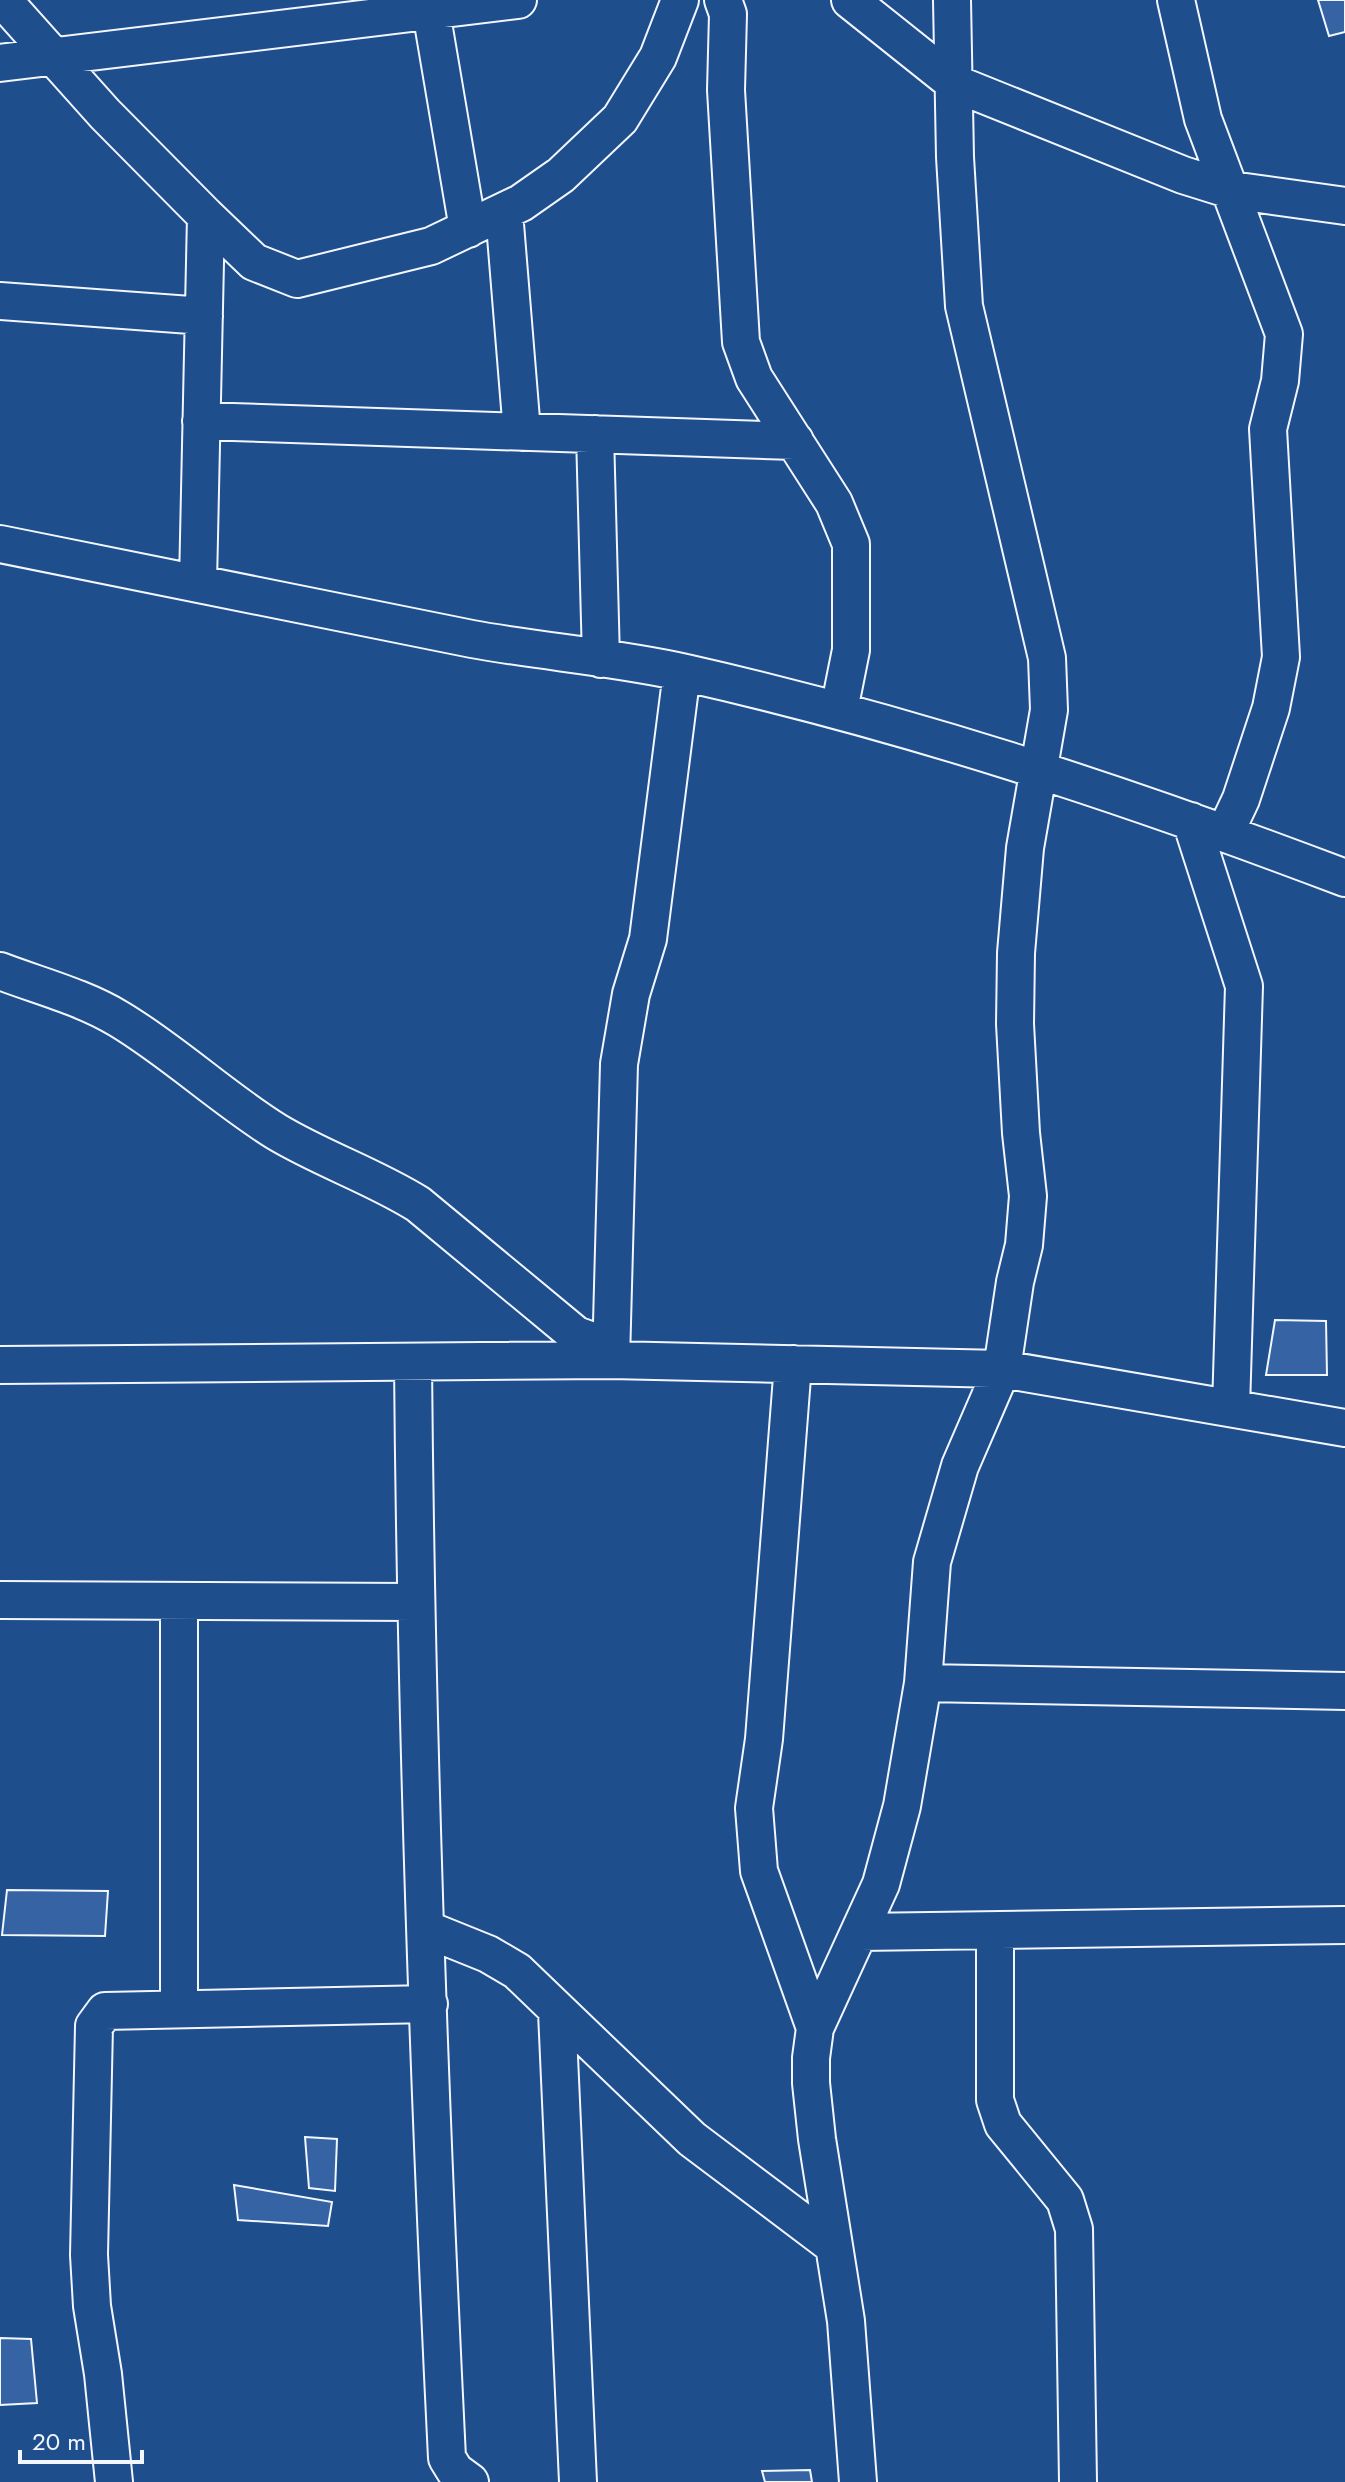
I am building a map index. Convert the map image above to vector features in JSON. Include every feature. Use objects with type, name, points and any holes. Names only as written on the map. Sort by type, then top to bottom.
[{"type":"street","points":[[3,0],[105,114],[254,262],[297,279],[431,246],[521,203],[561,175],[620,119],[658,57],[680,0]]},
{"type":"street","points":[[0,63],[518,0]]},
{"type":"street","points":[[723,0],[728,14],[726,90],[741,342],[754,378],[834,503],[851,544],[851,650],[839,710]]},
{"type":"street","points":[[850,0],[954,83],[1183,175],[1231,190],[1345,206]]},
{"type":"street","points":[[858,2482],[846,2321],[811,2083],[815,2028],[881,1884],[902,1806],[923,1683],[932,1562],[960,1466],[1002,1369],[1024,1245],[1028,1196],[1015,1024],[1016,953],[1025,848],[1049,710],[1047,658],[964,306],[955,157],[952,0]]},
{"type":"street","points":[[1176,0],[1203,119],[1284,334],[1280,381],[1268,429],[1281,657],[1271,708],[1241,799],[1225,833]]},
{"type":"street","points":[[431,11],[468,229]]},
{"type":"street","points":[[504,212],[522,432]]},
{"type":"street","points":[[198,583],[206,216]]},
{"type":"street","points":[[0,301],[204,316]]},
{"type":"street","points":[[201,421],[795,441]]},
{"type":"street","points":[[595,434],[601,659]]},
{"type":"street","points":[[0,544],[476,639],[682,672],[839,710],[1039,768],[1345,878]]},
{"type":"street","points":[[612,1354],[619,1064],[631,994],[648,939],[682,672]]},
{"type":"street","points":[[1191,821],[1244,986],[1231,1408]]},
{"type":"street","points":[[0,971],[118,1018],[273,1129],[418,1204],[576,1335],[612,1354]]},
{"type":"street","points":[[0,1365],[413,1362],[612,1354],[793,1364],[1002,1369],[1345,1428]]},
{"type":"street","points":[[413,1362],[415,1602],[447,2458],[455,2471],[470,2482]]},
{"type":"street","points":[[793,1364],[764,1739],[754,1808],[759,1871],[815,2028]]},
{"type":"street","points":[[0,1600],[415,1602]]},
{"type":"street","points":[[179,1601],[179,2008]]},
{"type":"street","points":[[923,1683],[1345,1691]]},
{"type":"street","points":[[860,1932],[1345,1925]]},
{"type":"street","points":[[426,1929],[488,1954],[517,1971],[692,2139],[834,2246]]},
{"type":"street","points":[[995,1931],[995,2100],[1003,2124],[1065,2200],[1074,2229],[1078,2482]]},
{"type":"street","points":[[114,2482],[103,2374],[92,2306],[89,2255],[94,2026],[105,2011],[429,2004]]},
{"type":"street","points":[[557,2012],[578,2482]]},
{"type":"building","points":[[1318,0],[1345,0],[1345,32],[1329,36]]},
{"type":"building","points":[[1275,1320],[1326,1321],[1327,1375],[1266,1375]]},
{"type":"building","points":[[7,1890],[108,1891],[105,1936],[2,1935]]},
{"type":"building","points":[[305,2137],[337,2139],[335,2191],[309,2188]]},
{"type":"building","points":[[234,2185],[332,2202],[328,2226],[238,2220]]},
{"type":"building","points":[[0,2338],[31,2339],[37,2403],[0,2405]]},
{"type":"building","points":[[810,2470],[812,2482],[765,2482],[762,2471]]}]
